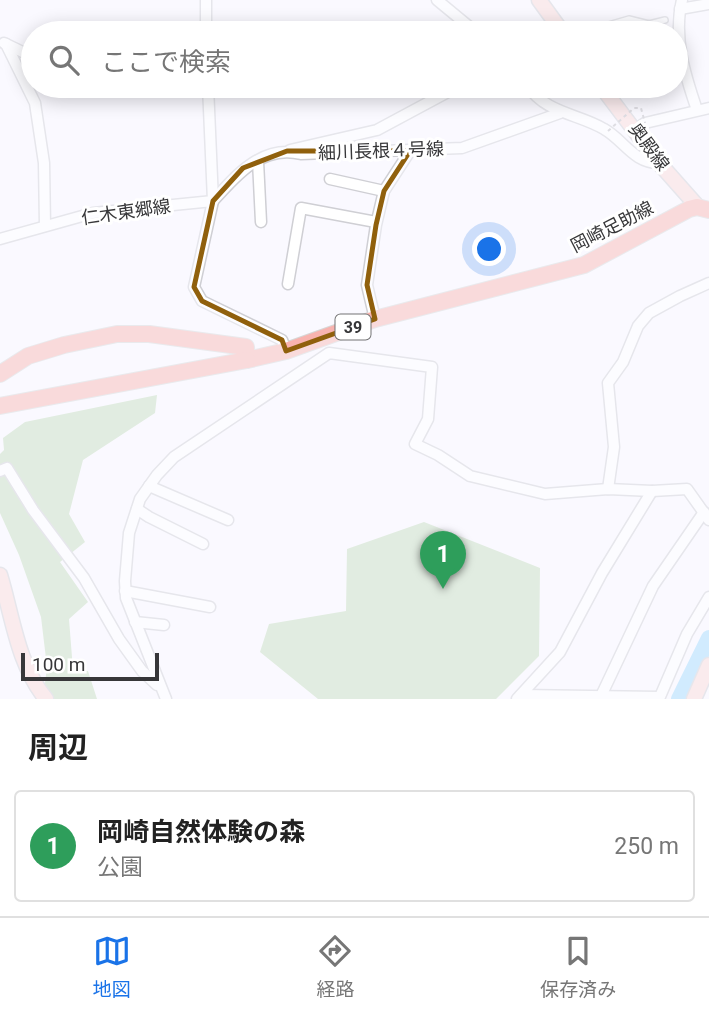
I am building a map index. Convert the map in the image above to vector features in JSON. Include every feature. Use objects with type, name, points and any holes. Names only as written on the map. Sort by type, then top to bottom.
[{"type":"main road","name":"岡崎足助線","points":[[0,405],[286,351],[375,319],[584,265],[689,209],[704,209]]},
{"type":"main road","points":[[0,374],[28,356],[117,334],[149,334],[246,347],[247,360]]},
{"type":"street","points":[[206,0],[206,21]]},
{"type":"street","points":[[539,0],[554,21]]},
{"type":"street","points":[[442,2],[463,21]]},
{"type":"street","points":[[681,5],[709,4]]},
{"type":"street","points":[[3,42],[21,51]]},
{"type":"street","points":[[3,42],[21,76]]},
{"type":"street","points":[[688,83],[697,110]]},
{"type":"street","points":[[32,98],[44,163],[45,226]]},
{"type":"street","points":[[209,98],[213,201],[194,286],[202,300],[282,340],[286,351]]},
{"type":"street","points":[[287,151],[377,130],[437,98]]},
{"type":"street","points":[[540,98],[560,113],[593,122],[608,131],[638,158],[659,163]]},
{"type":"street","name":"奥殿線","points":[[613,98],[640,126],[659,163],[704,209]]},
{"type":"street","points":[[640,126],[709,108]]},
{"type":"street","name":"細川長根４号線","points":[[213,201],[243,168],[287,151],[301,154],[410,151],[470,146],[560,113]]},
{"type":"street","points":[[375,319],[367,285],[376,222],[384,191],[410,151]]},
{"type":"street","points":[[258,161],[261,222]]},
{"type":"street","points":[[330,179],[384,191]]},
{"type":"street","name":"仁木東郷線","points":[[0,239],[93,214],[213,201]]},
{"type":"street","points":[[288,284],[301,208],[376,222]]},
{"type":"street","points":[[608,488],[614,447],[608,383],[623,362],[638,326],[649,313],[709,283]]},
{"type":"street","points":[[329,336],[329,353]]},
{"type":"street","points":[[166,699],[125,591],[129,533],[137,509],[149,486],[174,457],[329,353],[432,367],[428,419],[415,444],[470,476],[545,494],[608,488],[653,491],[687,489],[707,516],[653,586],[601,696]]},
{"type":"street","points":[[0,471],[7,468],[33,510],[84,578],[119,639],[142,671],[160,687]]},
{"type":"street","points":[[149,486],[228,520]]},
{"type":"street","points":[[519,697],[560,652],[602,573],[653,491]]},
{"type":"street","points":[[137,509],[203,544]]},
{"type":"street","points":[[0,575],[21,655],[35,685],[46,699]]},
{"type":"street","points":[[125,591],[210,607]]},
{"type":"street","points":[[519,697],[659,698],[687,634],[709,597]]},
{"type":"street","points":[[135,622],[164,625]]},
{"type":"street","points":[[699,697],[709,665]]},
{"type":"lane","points":[[661,21],[665,20]]},
{"type":"path","points":[[608,131],[634,108],[641,108],[640,126]]},
{"type":"highlighted area","points":[[287,151],[410,151],[384,191],[376,225],[367,285],[375,319],[286,351],[282,340],[202,301],[194,287],[213,201],[243,168]]},
{"type":"green space","points":[[157,395],[155,413],[83,460],[69,514],[85,542],[60,562],[88,602],[69,619],[73,670],[88,671],[97,699],[43,699],[47,667],[41,617],[19,555],[0,513],[0,454],[4,450],[3,438],[25,422]]},
{"type":"green space","points":[[424,522],[540,568],[539,656],[496,699],[318,699],[260,652],[269,624],[346,611],[347,549]]},
{"type":"waterway","points":[[679,699],[709,638]]},
{"type":"place","name":"岡崎自然体験の森","points":[[443,589]]}]
